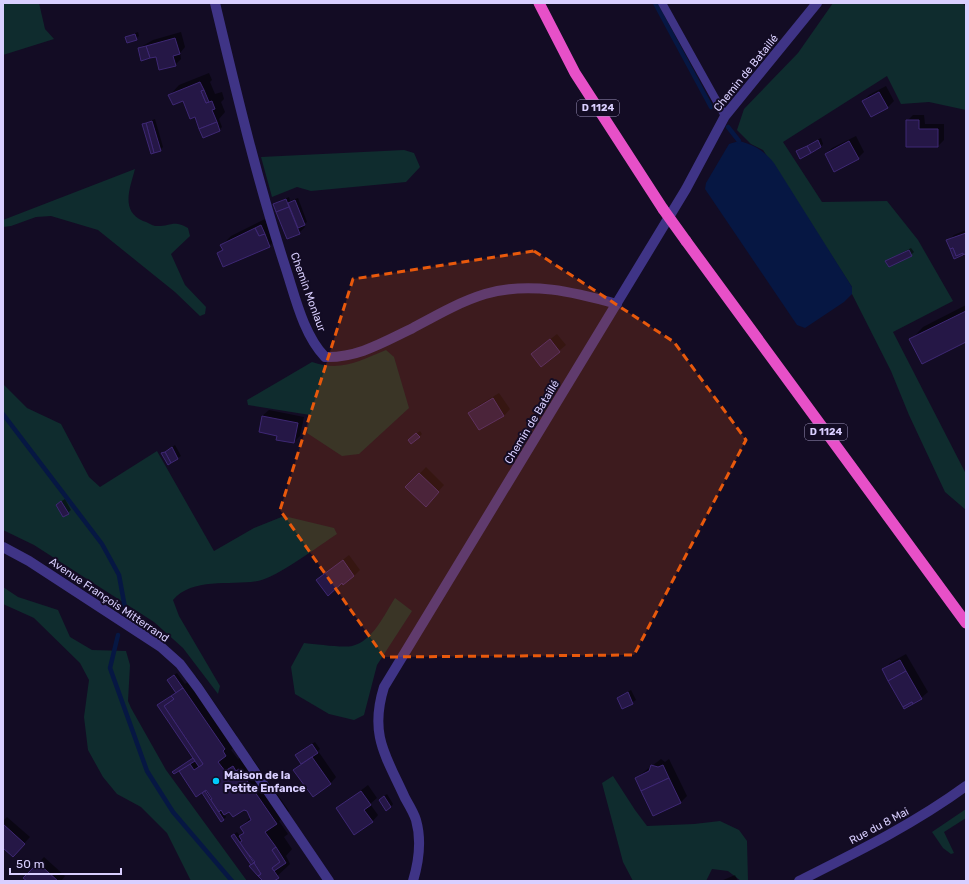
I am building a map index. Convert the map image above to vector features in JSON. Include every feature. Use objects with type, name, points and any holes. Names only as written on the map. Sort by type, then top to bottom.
[{"type":"highway","name":"D 1124","points":[[539,3],[575,74],[663,209],[966,623]]},
{"type":"street","name":"Chemin Monlaur","points":[[215,3],[244,123],[268,213],[297,302],[315,346],[325,357],[340,357],[358,354],[375,347],[458,304],[486,294],[515,288],[547,288],[617,304]]},
{"type":"street","name":"Chemin de Bataillé","points":[[413,881],[419,859],[419,838],[416,820],[380,744],[377,725],[378,705],[384,687],[686,189],[725,116],[817,3]]},
{"type":"street","name":"Avenue François Mitterrand","points":[[3,547],[29,561],[140,632],[161,646],[180,664],[198,688],[329,881]]},
{"type":"street","name":"Rue du 8 Mai","points":[[799,881],[894,833],[938,807],[966,786]]},
{"type":"lane","points":[[662,3],[725,116]]},
{"type":"highlighted area","points":[[534,251],[674,342],[746,440],[634,655],[384,657],[280,510],[353,279]]},
{"type":"green space","points":[[3,3],[39,3],[45,29],[54,39],[3,55]]},
{"type":"green space","points":[[833,3],[962,3],[966,7],[966,110],[929,102],[901,104],[887,76],[783,142],[822,202],[887,201],[918,240],[953,301],[893,332],[966,474],[966,510],[945,492],[909,415],[891,371],[852,294],[852,287],[763,150],[751,144],[737,130],[744,109],[798,53]]},
{"type":"green space","points":[[404,150],[414,153],[420,167],[406,182],[311,191],[297,187],[272,197],[261,157]]},
{"type":"green space","points":[[135,169],[128,198],[131,211],[136,217],[155,226],[179,224],[188,228],[190,236],[171,254],[185,285],[206,307],[205,314],[200,316],[175,292],[98,230],[51,216],[36,217],[11,226],[3,227],[3,220]]},
{"type":"green space","points":[[386,350],[394,357],[409,408],[359,454],[342,456],[307,433],[310,415],[248,405],[247,400],[312,362],[332,366],[350,364]]},
{"type":"green space","points":[[3,384],[27,408],[61,424],[89,477],[100,487],[157,451],[214,551],[254,528],[284,516],[334,528],[337,534],[286,568],[266,579],[258,581],[202,585],[181,593],[173,600],[179,616],[220,686],[218,694],[183,648],[154,622],[34,545],[3,530]]},
{"type":"green space","points":[[3,587],[18,597],[58,610],[70,637],[92,650],[126,651],[130,665],[128,701],[131,708],[166,770],[247,881],[191,881],[167,833],[141,807],[117,794],[103,777],[88,750],[84,717],[89,680],[80,663],[34,618],[3,604]]},
{"type":"green space","points":[[395,598],[412,611],[377,665],[364,715],[354,720],[329,714],[295,694],[291,667],[304,643],[342,647],[352,646],[359,643],[372,633]]},
{"type":"green space","points":[[613,776],[647,826],[694,824],[720,821],[739,830],[747,841],[748,881],[741,881],[728,871],[712,869],[706,881],[633,881],[623,862],[602,783]]},
{"type":"green space","points":[[966,809],[966,818],[944,832],[954,853],[951,854],[943,848],[932,832]]},
{"type":"water","points":[[739,141],[750,144],[759,149],[774,163],[852,287],[852,294],[844,302],[805,328],[797,325],[705,189],[706,183],[729,144]]},
{"type":"building","points":[[135,34],[137,40],[127,43],[125,37]]},
{"type":"building","points":[[175,38],[180,54],[173,56],[176,66],[159,70],[156,57],[150,58],[146,46]]},
{"type":"building","points":[[146,46],[150,58],[141,61],[138,48]]},
{"type":"building","points":[[200,82],[204,90],[201,91],[206,103],[212,101],[215,109],[212,110],[217,122],[199,129],[195,117],[190,119],[183,101],[173,105],[168,95]]},
{"type":"building","points":[[204,90],[209,102],[206,103],[201,91]]},
{"type":"building","points":[[879,92],[888,108],[871,117],[862,101]]},
{"type":"building","points":[[906,120],[919,120],[919,129],[938,129],[938,147],[906,147]]},
{"type":"building","points":[[152,121],[161,151],[154,153],[146,123]]},
{"type":"building","points":[[217,122],[220,131],[203,138],[199,129]]},
{"type":"building","points":[[146,123],[154,153],[151,154],[142,124]]},
{"type":"building","points":[[818,140],[821,147],[811,153],[807,146]]},
{"type":"building","points":[[849,141],[859,159],[834,172],[825,154]]},
{"type":"building","points":[[807,146],[811,153],[800,159],[796,151]]},
{"type":"building","points":[[286,199],[289,207],[276,212],[273,204]]},
{"type":"building","points":[[295,200],[305,225],[298,228],[288,203]]},
{"type":"building","points":[[289,207],[300,234],[287,239],[276,212]]},
{"type":"building","points":[[261,225],[265,234],[259,236],[255,228]]},
{"type":"building","points":[[255,228],[259,236],[265,234],[270,247],[223,267],[217,253],[223,250],[220,245]]},
{"type":"building","points":[[966,233],[966,254],[956,256],[953,248],[950,249],[946,240]]},
{"type":"building","points":[[953,248],[956,256],[963,253],[963,255],[954,259],[950,249]]},
{"type":"building","points":[[909,250],[912,256],[889,267],[885,261]]},
{"type":"building","points":[[966,311],[966,342],[922,364],[909,339]]},
{"type":"building","points":[[550,339],[560,352],[541,367],[531,354]]},
{"type":"building","points":[[493,398],[504,416],[479,430],[468,413]]},
{"type":"building","points":[[262,416],[298,423],[294,443],[276,440],[277,436],[259,432]]},
{"type":"building","points":[[416,433],[420,437],[411,444],[408,440]]},
{"type":"building","points":[[172,447],[178,459],[171,463],[165,452]]},
{"type":"building","points":[[165,452],[171,463],[168,465],[161,453]]},
{"type":"building","points":[[419,473],[439,492],[426,507],[405,487]]},
{"type":"building","points":[[61,501],[69,514],[63,517],[56,505]]},
{"type":"building","points":[[343,560],[354,576],[343,585],[342,583],[328,596],[316,580]]},
{"type":"building","points":[[900,660],[906,671],[888,681],[882,669]]},
{"type":"building","points":[[906,671],[922,699],[903,707],[888,681]]},
{"type":"building","points":[[174,675],[183,688],[176,693],[167,680]]},
{"type":"building","name":"Maison de la Petite Enfance","points":[[183,688],[225,749],[223,751],[226,756],[218,762],[225,771],[233,766],[236,771],[239,769],[277,824],[265,832],[276,847],[272,850],[280,862],[272,868],[279,878],[274,881],[263,881],[258,876],[261,874],[254,863],[255,862],[239,843],[242,841],[239,836],[244,833],[240,827],[251,820],[247,811],[244,810],[233,817],[229,812],[224,815],[221,810],[219,812],[210,800],[212,799],[206,790],[196,797],[179,771],[190,764],[194,770],[203,764],[164,706],[174,699],[171,696]]},
{"type":"building","points":[[628,692],[633,704],[622,709],[617,698]]},
{"type":"building","points":[[171,696],[174,699],[164,706],[203,764],[199,767],[157,705]]},
{"type":"building","points":[[912,702],[913,704],[904,709],[903,707]]},
{"type":"building","points":[[312,744],[318,753],[301,764],[295,755]]},
{"type":"building","points":[[312,757],[331,784],[313,797],[293,770]]},
{"type":"building","points":[[193,758],[195,761],[174,774],[172,772]]},
{"type":"building","points":[[651,765],[658,767],[663,765],[669,778],[641,791],[635,778],[649,771]]},
{"type":"building","points":[[669,778],[681,803],[653,816],[641,791]]},
{"type":"building","points":[[205,791],[224,820],[221,822],[202,793]]},
{"type":"building","points":[[361,791],[371,805],[364,810],[373,822],[354,835],[336,808]]},
{"type":"building","points":[[384,796],[391,807],[386,811],[379,800]]},
{"type":"building","points":[[3,824],[25,844],[13,857],[3,848]]},
{"type":"building","points":[[234,834],[254,863],[251,865],[231,836]]},
{"type":"building","points":[[276,847],[286,863],[274,871],[272,868],[280,862],[272,850]]},
{"type":"building","points":[[38,863],[58,881],[27,881],[23,878]]},
{"type":"building","points":[[254,863],[261,874],[258,876],[249,866]]},
{"type":"waterway","points":[[655,3],[711,107]]},
{"type":"waterway","points":[[728,127],[739,141]]},
{"type":"waterway","points":[[3,414],[102,544],[119,575],[125,608]]},
{"type":"waterway","points":[[118,635],[110,668],[147,771],[173,812],[232,881]]},
{"type":"place","name":"Maison de la Petite Enfance","points":[[216,781]]}]
